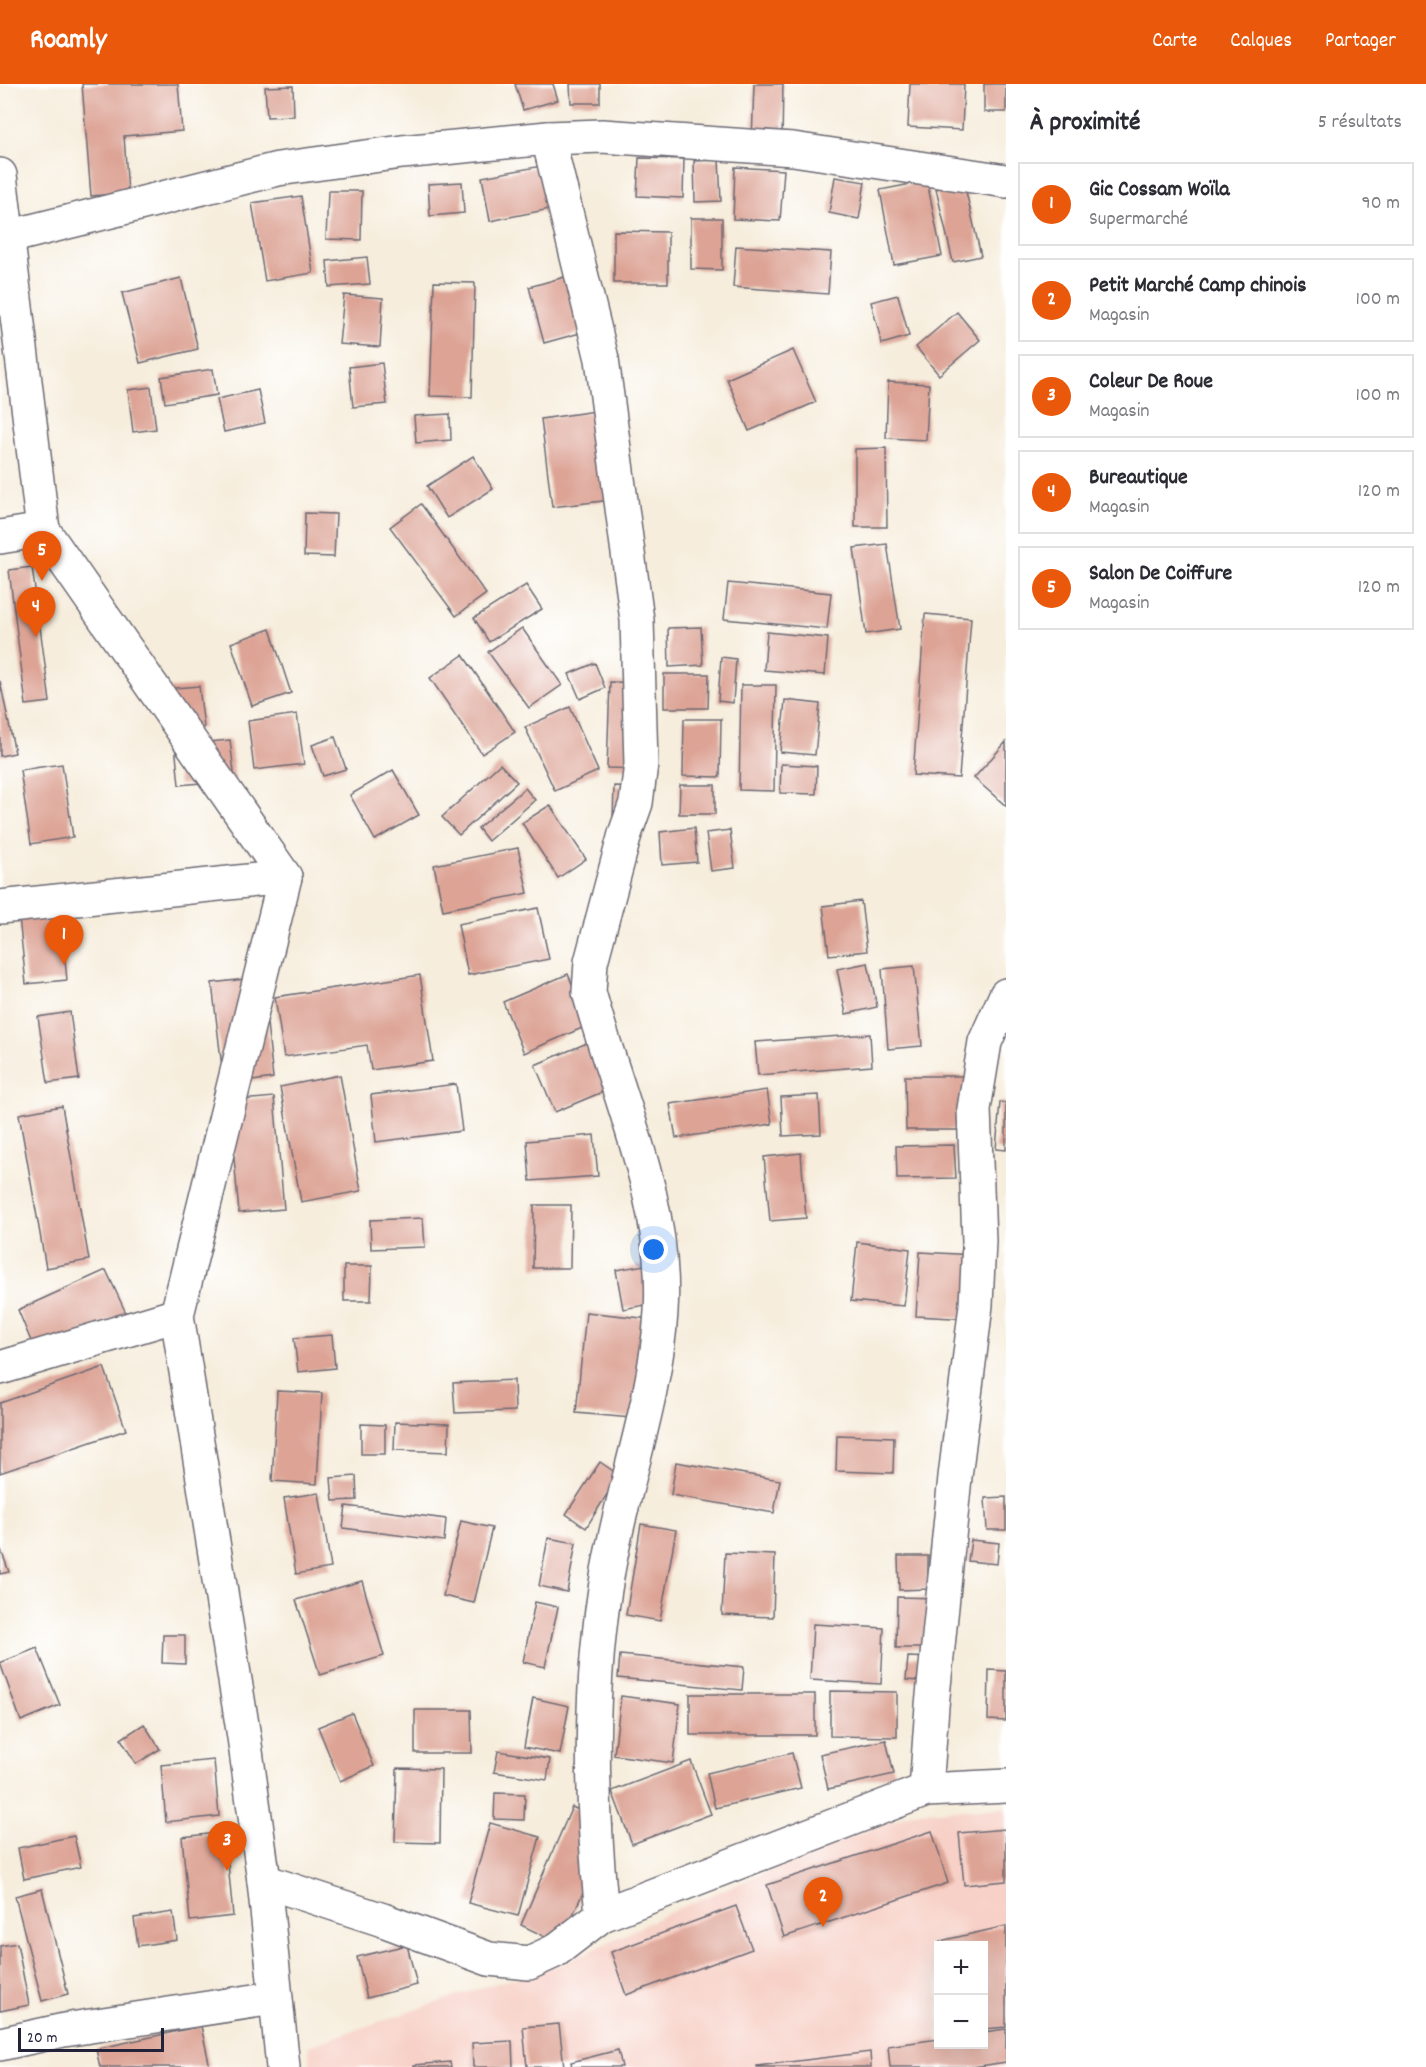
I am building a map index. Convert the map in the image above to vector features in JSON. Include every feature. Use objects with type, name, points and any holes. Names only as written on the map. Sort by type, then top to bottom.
[{"type":"street","points":[[8,237],[278,169],[402,152],[548,138],[602,136],[793,149],[1006,181]]},
{"type":"street","points":[[548,138],[602,359],[637,620],[641,764],[636,803],[625,834],[591,962],[589,992],[648,1187],[660,1247],[660,1324],[651,1379],[608,1572],[595,1673],[595,1843],[602,1915]]},
{"type":"street","points":[[0,176],[43,530],[285,877],[177,1315],[264,1881],[274,1998],[283,2067]]},
{"type":"street","points":[[0,537],[43,530]]},
{"type":"street","points":[[0,907],[285,877]]},
{"type":"street","points":[[926,1790],[932,1706],[954,1489],[976,1305],[978,1241],[974,1108],[986,1042],[1006,995]]},
{"type":"street","points":[[0,1368],[177,1315]]},
{"type":"street","points":[[264,1881],[383,1920],[489,1959],[529,1963],[555,1951],[602,1915],[926,1790],[1006,1786]]},
{"type":"street","points":[[0,2044],[64,2030],[274,1998]]},
{"type":"shaded area","points":[[1006,1808],[1006,2067],[311,2067],[308,2046],[483,1987],[564,1964],[679,1908],[914,1812]]},
{"type":"building","points":[[82,84],[178,84],[182,131],[124,136],[128,193],[91,196]]},
{"type":"building","points":[[515,84],[553,84],[558,100],[523,110]]},
{"type":"building","points":[[570,84],[600,84],[600,103],[571,103]]},
{"type":"building","points":[[754,84],[783,84],[782,142],[752,142]]},
{"type":"building","points":[[910,84],[964,84],[962,130],[908,127]]},
{"type":"building","points":[[984,84],[1006,84],[1006,112],[984,112]]},
{"type":"building","points":[[293,86],[294,116],[267,117],[265,87]]},
{"type":"building","points":[[639,158],[684,159],[683,198],[637,196]]},
{"type":"building","points":[[719,160],[721,201],[695,202],[694,161]]},
{"type":"building","points":[[547,165],[555,208],[490,221],[482,177]]},
{"type":"building","points":[[735,167],[784,170],[780,221],[733,219]]},
{"type":"building","points":[[835,177],[865,182],[859,219],[829,213]]},
{"type":"building","points":[[927,181],[942,256],[894,265],[880,190]]},
{"type":"building","points":[[462,182],[464,213],[430,216],[428,184]]},
{"type":"building","points":[[964,183],[981,256],[953,262],[936,189]]},
{"type":"building","points":[[328,191],[362,191],[361,240],[326,239]]},
{"type":"building","points":[[301,196],[313,273],[265,281],[252,203]]},
{"type":"building","points":[[691,218],[722,218],[722,270],[691,269]]},
{"type":"building","points":[[614,231],[668,232],[668,283],[614,283]]},
{"type":"building","points":[[736,246],[831,252],[828,294],[733,287]]},
{"type":"building","points":[[367,257],[370,284],[329,287],[327,261]]},
{"type":"building","points":[[575,274],[591,330],[544,343],[529,287]]},
{"type":"building","points":[[181,278],[198,349],[140,363],[122,293]]},
{"type":"building","points":[[434,282],[475,283],[472,397],[430,396]]},
{"type":"building","points":[[344,295],[383,298],[380,347],[339,344]]},
{"type":"building","points":[[898,295],[909,336],[882,344],[871,302]]},
{"type":"building","points":[[957,312],[980,340],[939,375],[916,347]]},
{"type":"building","points":[[793,350],[816,402],[749,431],[727,379]]},
{"type":"building","points":[[382,363],[387,404],[353,407],[349,367]]},
{"type":"building","points":[[213,369],[217,395],[165,403],[161,377]]},
{"type":"building","points":[[888,382],[929,384],[926,440],[886,438]]},
{"type":"building","points":[[151,387],[156,429],[133,432],[128,390]]},
{"type":"building","points":[[258,390],[265,423],[224,432],[217,399]]},
{"type":"building","points":[[616,408],[628,498],[552,507],[541,419]]},
{"type":"building","points":[[450,414],[451,440],[416,443],[414,416]]},
{"type":"building","points":[[886,448],[887,527],[855,527],[855,449]]},
{"type":"building","points":[[473,456],[493,489],[447,518],[427,486]]},
{"type":"building","points":[[421,504],[486,594],[456,616],[390,527]]},
{"type":"building","points":[[305,513],[336,514],[334,557],[304,556]]},
{"type":"building","points":[[887,544],[900,629],[866,634],[854,548]]},
{"type":"building","points":[[32,567],[50,702],[26,705],[9,570]]},
{"type":"building","points":[[728,583],[831,593],[827,629],[724,619]]},
{"type":"building","points":[[526,585],[542,609],[489,642],[474,618]]},
{"type":"building","points":[[925,614],[971,618],[959,778],[913,775]]},
{"type":"building","points":[[701,627],[703,665],[669,667],[668,628]]},
{"type":"building","points":[[522,628],[562,685],[529,708],[488,652]]},
{"type":"building","points":[[270,629],[291,693],[252,706],[231,643]]},
{"type":"building","points":[[767,632],[828,638],[825,675],[764,670]]},
{"type":"building","points":[[463,655],[515,732],[482,754],[430,678]]},
{"type":"building","points":[[721,657],[736,659],[733,703],[718,701]]},
{"type":"building","points":[[595,663],[605,688],[580,699],[569,674]]},
{"type":"building","points":[[664,674],[709,674],[708,708],[664,708]]},
{"type":"building","points":[[0,681],[15,753],[0,756]]},
{"type":"building","points":[[610,682],[646,683],[643,769],[607,768]]},
{"type":"building","points":[[741,685],[776,685],[774,791],[739,790]]},
{"type":"building","points":[[199,686],[204,728],[167,732],[163,689]]},
{"type":"building","points":[[785,700],[820,704],[815,755],[780,752]]},
{"type":"building","points":[[570,707],[598,771],[555,791],[525,727]]},
{"type":"building","points":[[297,714],[304,764],[254,770],[248,721]]},
{"type":"building","points":[[684,719],[721,719],[720,777],[683,776]]},
{"type":"building","points":[[335,737],[346,769],[323,776],[312,745]]},
{"type":"building","points":[[230,740],[235,780],[179,785],[175,745]]},
{"type":"building","points":[[1006,742],[1006,806],[974,778]]},
{"type":"building","points":[[62,764],[73,837],[31,844],[20,770]]},
{"type":"building","points":[[500,764],[517,782],[459,835],[442,817]]},
{"type":"building","points":[[781,764],[817,766],[816,794],[780,793]]},
{"type":"building","points":[[393,770],[419,815],[375,840],[350,795]]},
{"type":"building","points":[[680,785],[715,785],[715,814],[679,814]]},
{"type":"building","points":[[614,786],[643,787],[613,819]]},
{"type":"building","points":[[525,788],[535,800],[488,841],[478,828]]},
{"type":"building","points":[[550,805],[586,859],[558,878],[522,823]]},
{"type":"building","points":[[694,828],[697,862],[662,865],[660,832]]},
{"type":"building","points":[[730,830],[735,868],[711,871],[706,833]]},
{"type":"building","points":[[518,848],[528,893],[443,910],[434,865]]},
{"type":"building","points":[[861,901],[867,951],[829,955],[823,906]]},
{"type":"building","points":[[538,908],[549,959],[468,975],[458,924]]},
{"type":"building","points":[[60,913],[67,980],[26,984],[19,917]]},
{"type":"building","points":[[868,963],[877,1007],[846,1014],[837,969]]},
{"type":"building","points":[[914,966],[922,1046],[888,1049],[882,969]]},
{"type":"building","points":[[568,974],[589,1025],[524,1053],[503,1002]]},
{"type":"building","points":[[420,975],[433,1061],[371,1070],[367,1045],[284,1057],[275,997]]},
{"type":"building","points":[[262,977],[273,1078],[224,1085],[212,983]]},
{"type":"building","points":[[70,1012],[79,1079],[48,1083],[38,1017]]},
{"type":"building","points":[[870,1034],[872,1066],[758,1075],[755,1042]]},
{"type":"building","points":[[587,1043],[607,1090],[555,1112],[535,1065]]},
{"type":"building","points":[[340,1075],[361,1191],[301,1202],[280,1087]]},
{"type":"building","points":[[905,1076],[970,1076],[970,1130],[906,1130]]},
{"type":"building","points":[[456,1084],[462,1131],[376,1142],[371,1095]]},
{"type":"building","points":[[767,1090],[772,1124],[676,1138],[670,1104]]},
{"type":"building","points":[[819,1095],[821,1134],[783,1136],[781,1097]]},
{"type":"building","points":[[274,1097],[284,1209],[239,1213],[229,1101]]},
{"type":"building","points":[[1000,1102],[1006,1103],[1006,1150],[996,1149]]},
{"type":"building","points":[[62,1106],[89,1260],[46,1268],[19,1114]]},
{"type":"building","points":[[594,1135],[598,1176],[530,1181],[527,1141]]},
{"type":"building","points":[[954,1145],[956,1178],[897,1179],[896,1146]]},
{"type":"building","points":[[801,1153],[806,1218],[770,1221],[764,1157]]},
{"type":"building","points":[[534,1205],[571,1205],[570,1268],[533,1268]]},
{"type":"building","points":[[423,1218],[425,1247],[371,1249],[370,1220]]},
{"type":"building","points":[[857,1242],[910,1249],[904,1306],[851,1301]]},
{"type":"building","points":[[920,1252],[974,1255],[970,1319],[916,1316]]},
{"type":"building","points":[[650,1264],[657,1303],[623,1309],[616,1270]]},
{"type":"building","points":[[344,1266],[372,1266],[371,1301],[344,1301]]},
{"type":"building","points":[[106,1270],[126,1313],[36,1353],[18,1310]]},
{"type":"building","points":[[586,1312],[651,1319],[642,1419],[576,1413]]},
{"type":"building","points":[[332,1335],[335,1368],[298,1372],[294,1338]]},
{"type":"building","points":[[104,1367],[126,1430],[0,1473],[0,1403]]},
{"type":"building","points":[[514,1380],[515,1411],[455,1413],[453,1383]]},
{"type":"building","points":[[277,1391],[322,1393],[317,1484],[272,1481]]},
{"type":"building","points":[[395,1422],[449,1424],[448,1452],[394,1450]]},
{"type":"building","points":[[361,1424],[385,1425],[385,1454],[361,1454]]},
{"type":"building","points":[[837,1435],[894,1437],[893,1473],[836,1471]]},
{"type":"building","points":[[600,1462],[619,1475],[586,1528],[566,1514]]},
{"type":"building","points":[[676,1462],[780,1480],[774,1513],[671,1495]]},
{"type":"building","points":[[356,1476],[357,1500],[333,1501],[331,1478]]},
{"type":"building","points":[[319,1493],[331,1568],[296,1574],[284,1498]]},
{"type":"building","points":[[1006,1497],[1006,1530],[987,1530],[985,1498]]},
{"type":"building","points":[[346,1506],[446,1519],[444,1541],[343,1528]]},
{"type":"building","points":[[461,1521],[492,1528],[474,1603],[443,1596]]},
{"type":"building","points":[[641,1524],[676,1530],[660,1621],[626,1615]]},
{"type":"building","points":[[548,1538],[576,1543],[567,1592],[539,1586]]},
{"type":"building","points":[[971,1540],[999,1543],[997,1564],[968,1561]]},
{"type":"building","points":[[0,1547],[9,1572],[0,1574]]},
{"type":"building","points":[[725,1553],[775,1555],[773,1617],[722,1615]]},
{"type":"building","points":[[898,1556],[928,1556],[928,1589],[899,1590]]},
{"type":"building","points":[[362,1581],[384,1656],[320,1675],[296,1600]]},
{"type":"building","points":[[897,1597],[938,1598],[937,1648],[896,1648]]},
{"type":"building","points":[[535,1602],[558,1607],[545,1667],[523,1662]]},
{"type":"building","points":[[813,1624],[884,1628],[881,1684],[810,1680]]},
{"type":"building","points":[[163,1635],[185,1635],[185,1664],[162,1663]]},
{"type":"building","points":[[37,1648],[60,1705],[21,1721],[0,1663]]},
{"type":"building","points":[[620,1655],[744,1667],[742,1690],[618,1678]]},
{"type":"building","points":[[908,1657],[933,1658],[932,1682],[906,1680]]},
{"type":"building","points":[[989,1670],[1006,1671],[1006,1721],[988,1720]]},
{"type":"building","points":[[830,1691],[897,1692],[897,1737],[830,1736]]},
{"type":"building","points":[[690,1694],[815,1694],[815,1735],[690,1735]]},
{"type":"building","points":[[621,1696],[680,1704],[673,1763],[614,1755]]},
{"type":"building","points":[[533,1698],[569,1706],[560,1754],[524,1747]]},
{"type":"building","points":[[415,1710],[471,1710],[472,1753],[415,1753]]},
{"type":"building","points":[[352,1713],[374,1766],[340,1781],[318,1727]]},
{"type":"building","points":[[144,1724],[160,1749],[136,1764],[121,1739]]},
{"type":"building","points":[[886,1740],[894,1774],[828,1789],[820,1754]]},
{"type":"building","points":[[498,1751],[550,1759],[547,1780],[494,1772]]},
{"type":"building","points":[[792,1753],[801,1788],[715,1808],[707,1773]]},
{"type":"building","points":[[214,1760],[219,1816],[166,1822],[161,1765]]},
{"type":"building","points":[[691,1761],[711,1814],[632,1844],[612,1791]]},
{"type":"building","points":[[397,1768],[441,1769],[440,1843],[395,1842]]},
{"type":"building","points":[[495,1793],[525,1794],[524,1820],[494,1819]]},
{"type":"building","points":[[572,1807],[613,1825],[560,1944],[521,1925]]},
{"type":"building","points":[[490,1823],[540,1837],[518,1916],[468,1903]]},
{"type":"building","points":[[1006,1829],[1006,1881],[964,1885],[959,1833]]},
{"type":"building","points":[[932,1831],[948,1883],[784,1937],[767,1885]]},
{"type":"building","points":[[225,1832],[233,1916],[190,1921],[182,1837]]},
{"type":"building","points":[[74,1836],[81,1867],[24,1879],[18,1848]]},
{"type":"building","points":[[42,1889],[68,1994],[42,2001],[15,1896]]},
{"type":"building","points":[[736,1906],[752,1949],[626,1995],[611,1952]]},
{"type":"building","points":[[173,1912],[177,1940],[138,1946],[134,1918]]},
{"type":"building","points":[[1006,1926],[1006,2027],[988,2029],[988,1941],[940,1941]]},
{"type":"building","points":[[17,1943],[29,2005],[0,2011],[0,1946]]},
{"type":"building","points":[[407,1945],[417,1985],[367,1998],[357,1957]]},
{"type":"building","points":[[559,2024],[564,2067],[527,2067],[523,2027]]},
{"type":"building","points":[[201,2026],[210,2067],[100,2067],[96,2049]]},
{"type":"building","points":[[1006,2029],[1006,2062],[973,2067],[890,2067],[888,2046],[934,2040],[934,2049],[988,2049],[988,2031]]},
{"type":"building","points":[[512,2041],[513,2067],[473,2067],[472,2043]]},
{"type":"building","points":[[618,2050],[622,2067],[572,2067],[571,2062]]},
{"type":"building","points":[[870,2052],[871,2067],[757,2067],[757,2066]]},
{"type":"building","points":[[450,2062],[451,2067],[414,2067],[414,2065]]},
{"type":"place","name":"Salon De Coiffure","points":[[42,581]]},
{"type":"place","name":"Bureautique","points":[[36,637]]},
{"type":"place","name":"Gic Cossam Woïla","points":[[64,965]]},
{"type":"place","name":"Coleur De Roue","points":[[227,1871]]},
{"type":"place","name":"Petit Marché Camp chinois","points":[[823,1927]]}]
